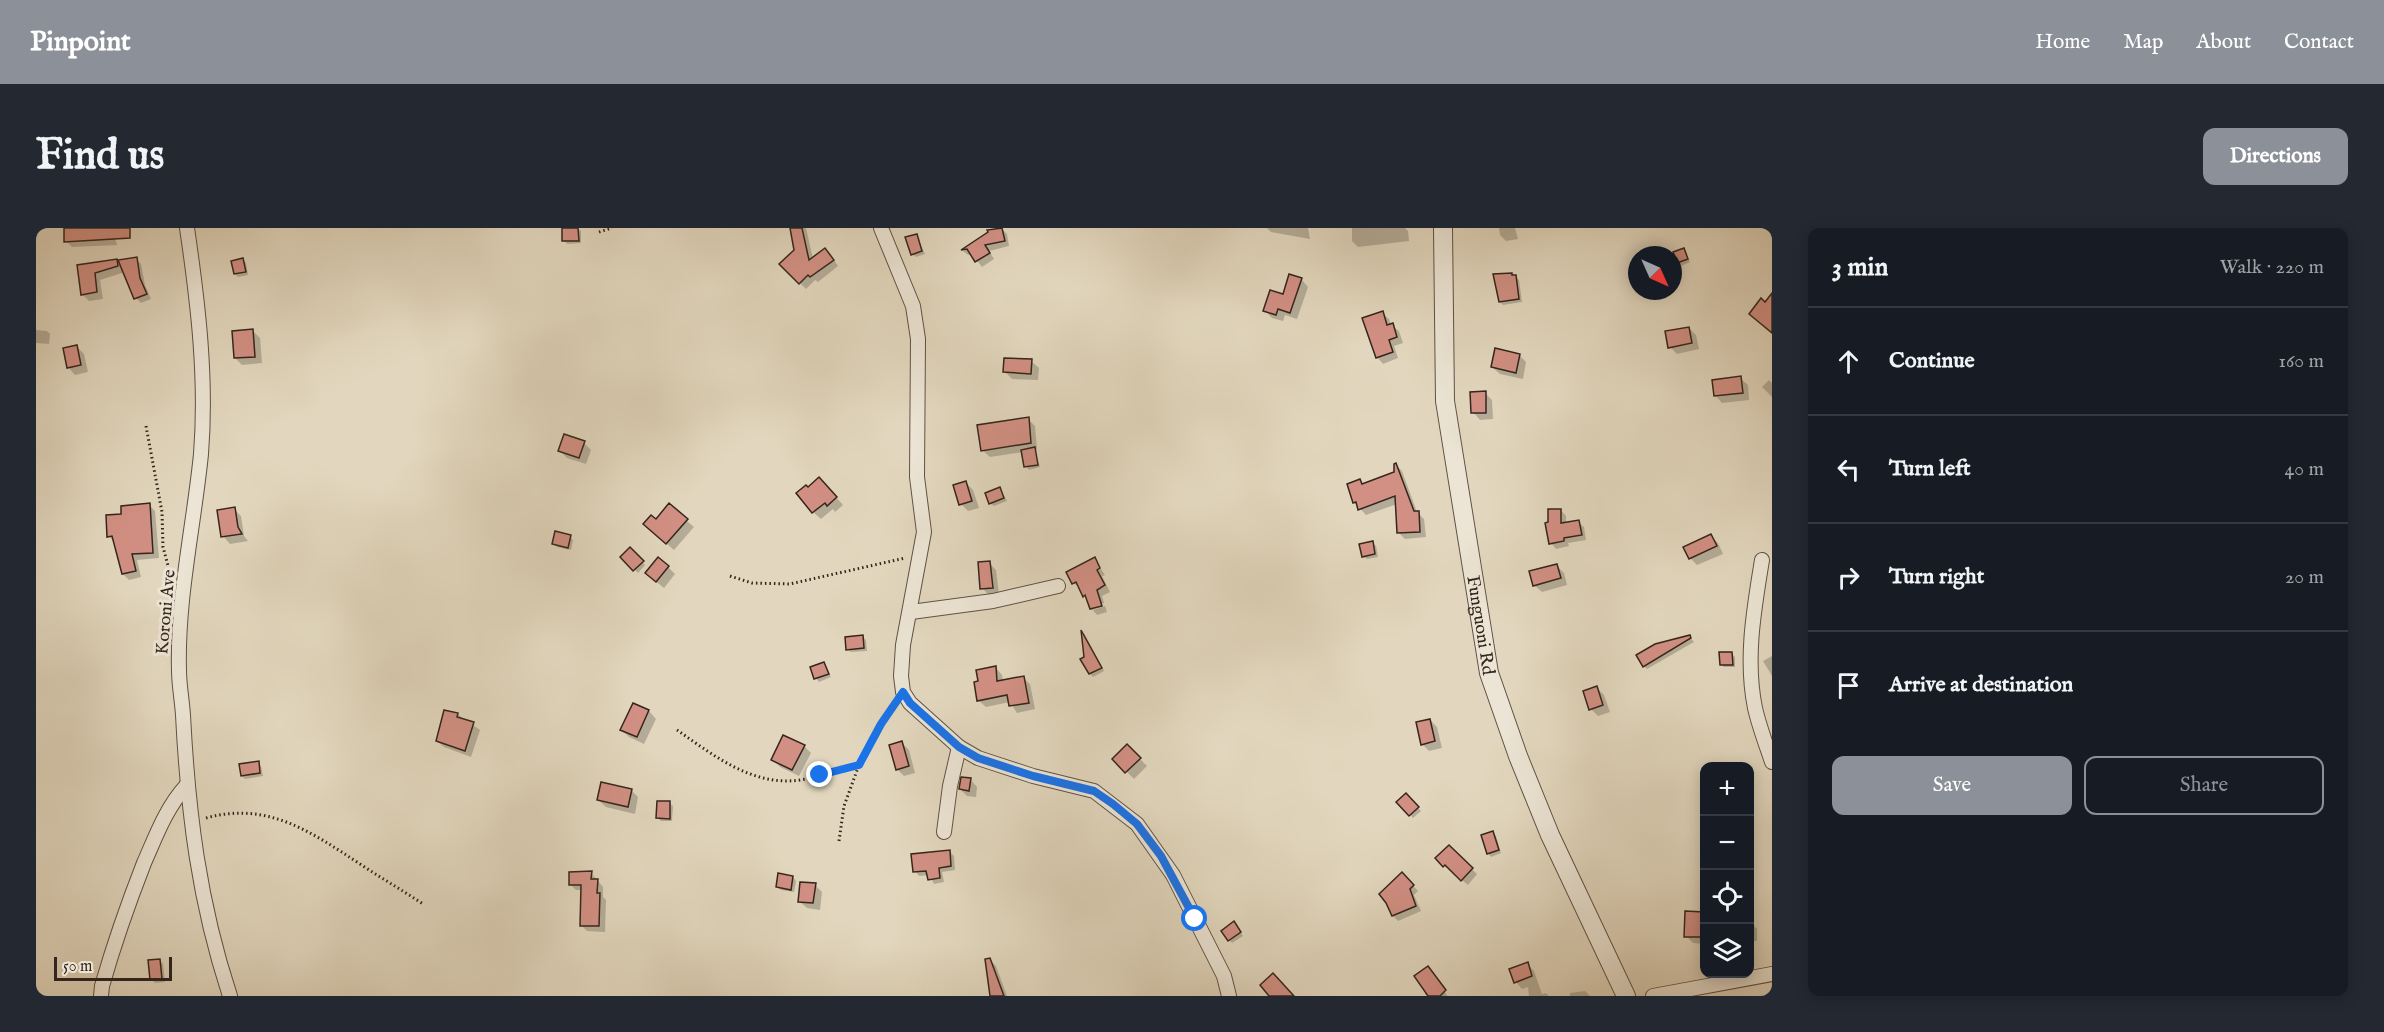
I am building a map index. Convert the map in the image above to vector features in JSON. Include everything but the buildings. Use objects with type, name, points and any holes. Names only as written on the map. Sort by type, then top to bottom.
[{"type":"street","name":"Koroni Ave","points":[[187,228],[202,345],[203,392],[201,452],[184,595],[179,670],[190,822],[203,900],[214,948],[230,996]]},
{"type":"street","points":[[881,228],[913,306],[918,339],[917,477],[924,532],[911,612],[903,645],[901,676],[903,692],[910,703],[959,747],[995,764],[1094,791],[1137,824],[1173,875],[1224,976],[1229,996]]},
{"type":"street","name":"Funguoni Rd","points":[[1443,228],[1445,401],[1489,673],[1518,756],[1550,835],[1626,996]]},
{"type":"street","points":[[1762,560],[1752,622],[1750,667],[1755,709],[1772,762]]},
{"type":"street","points":[[911,612],[993,601],[1058,586]]},
{"type":"street","points":[[944,832],[948,795],[959,747]]},
{"type":"street","points":[[101,996],[128,900],[165,814],[186,786]]},
{"type":"street","points":[[1653,996],[1772,974]]},
{"type":"path","points":[[599,232],[612,228]]},
{"type":"path","points":[[146,426],[162,512],[163,547],[171,574],[184,595]]},
{"type":"path","points":[[730,576],[752,583],[790,584],[921,554]]},
{"type":"path","points":[[839,841],[844,806],[859,765],[881,724],[903,692]]},
{"type":"path","points":[[677,730],[720,760],[752,775],[776,780],[799,780],[859,765]]},
{"type":"path","points":[[190,822],[227,812],[261,814],[294,824],[423,904]]},
{"type":"route","points":[[820,775],[859,765],[881,724],[903,692],[910,703],[959,747],[978,758],[1033,776],[1070,783],[1094,791],[1113,804],[1137,824],[1161,856],[1195,919]]}]
